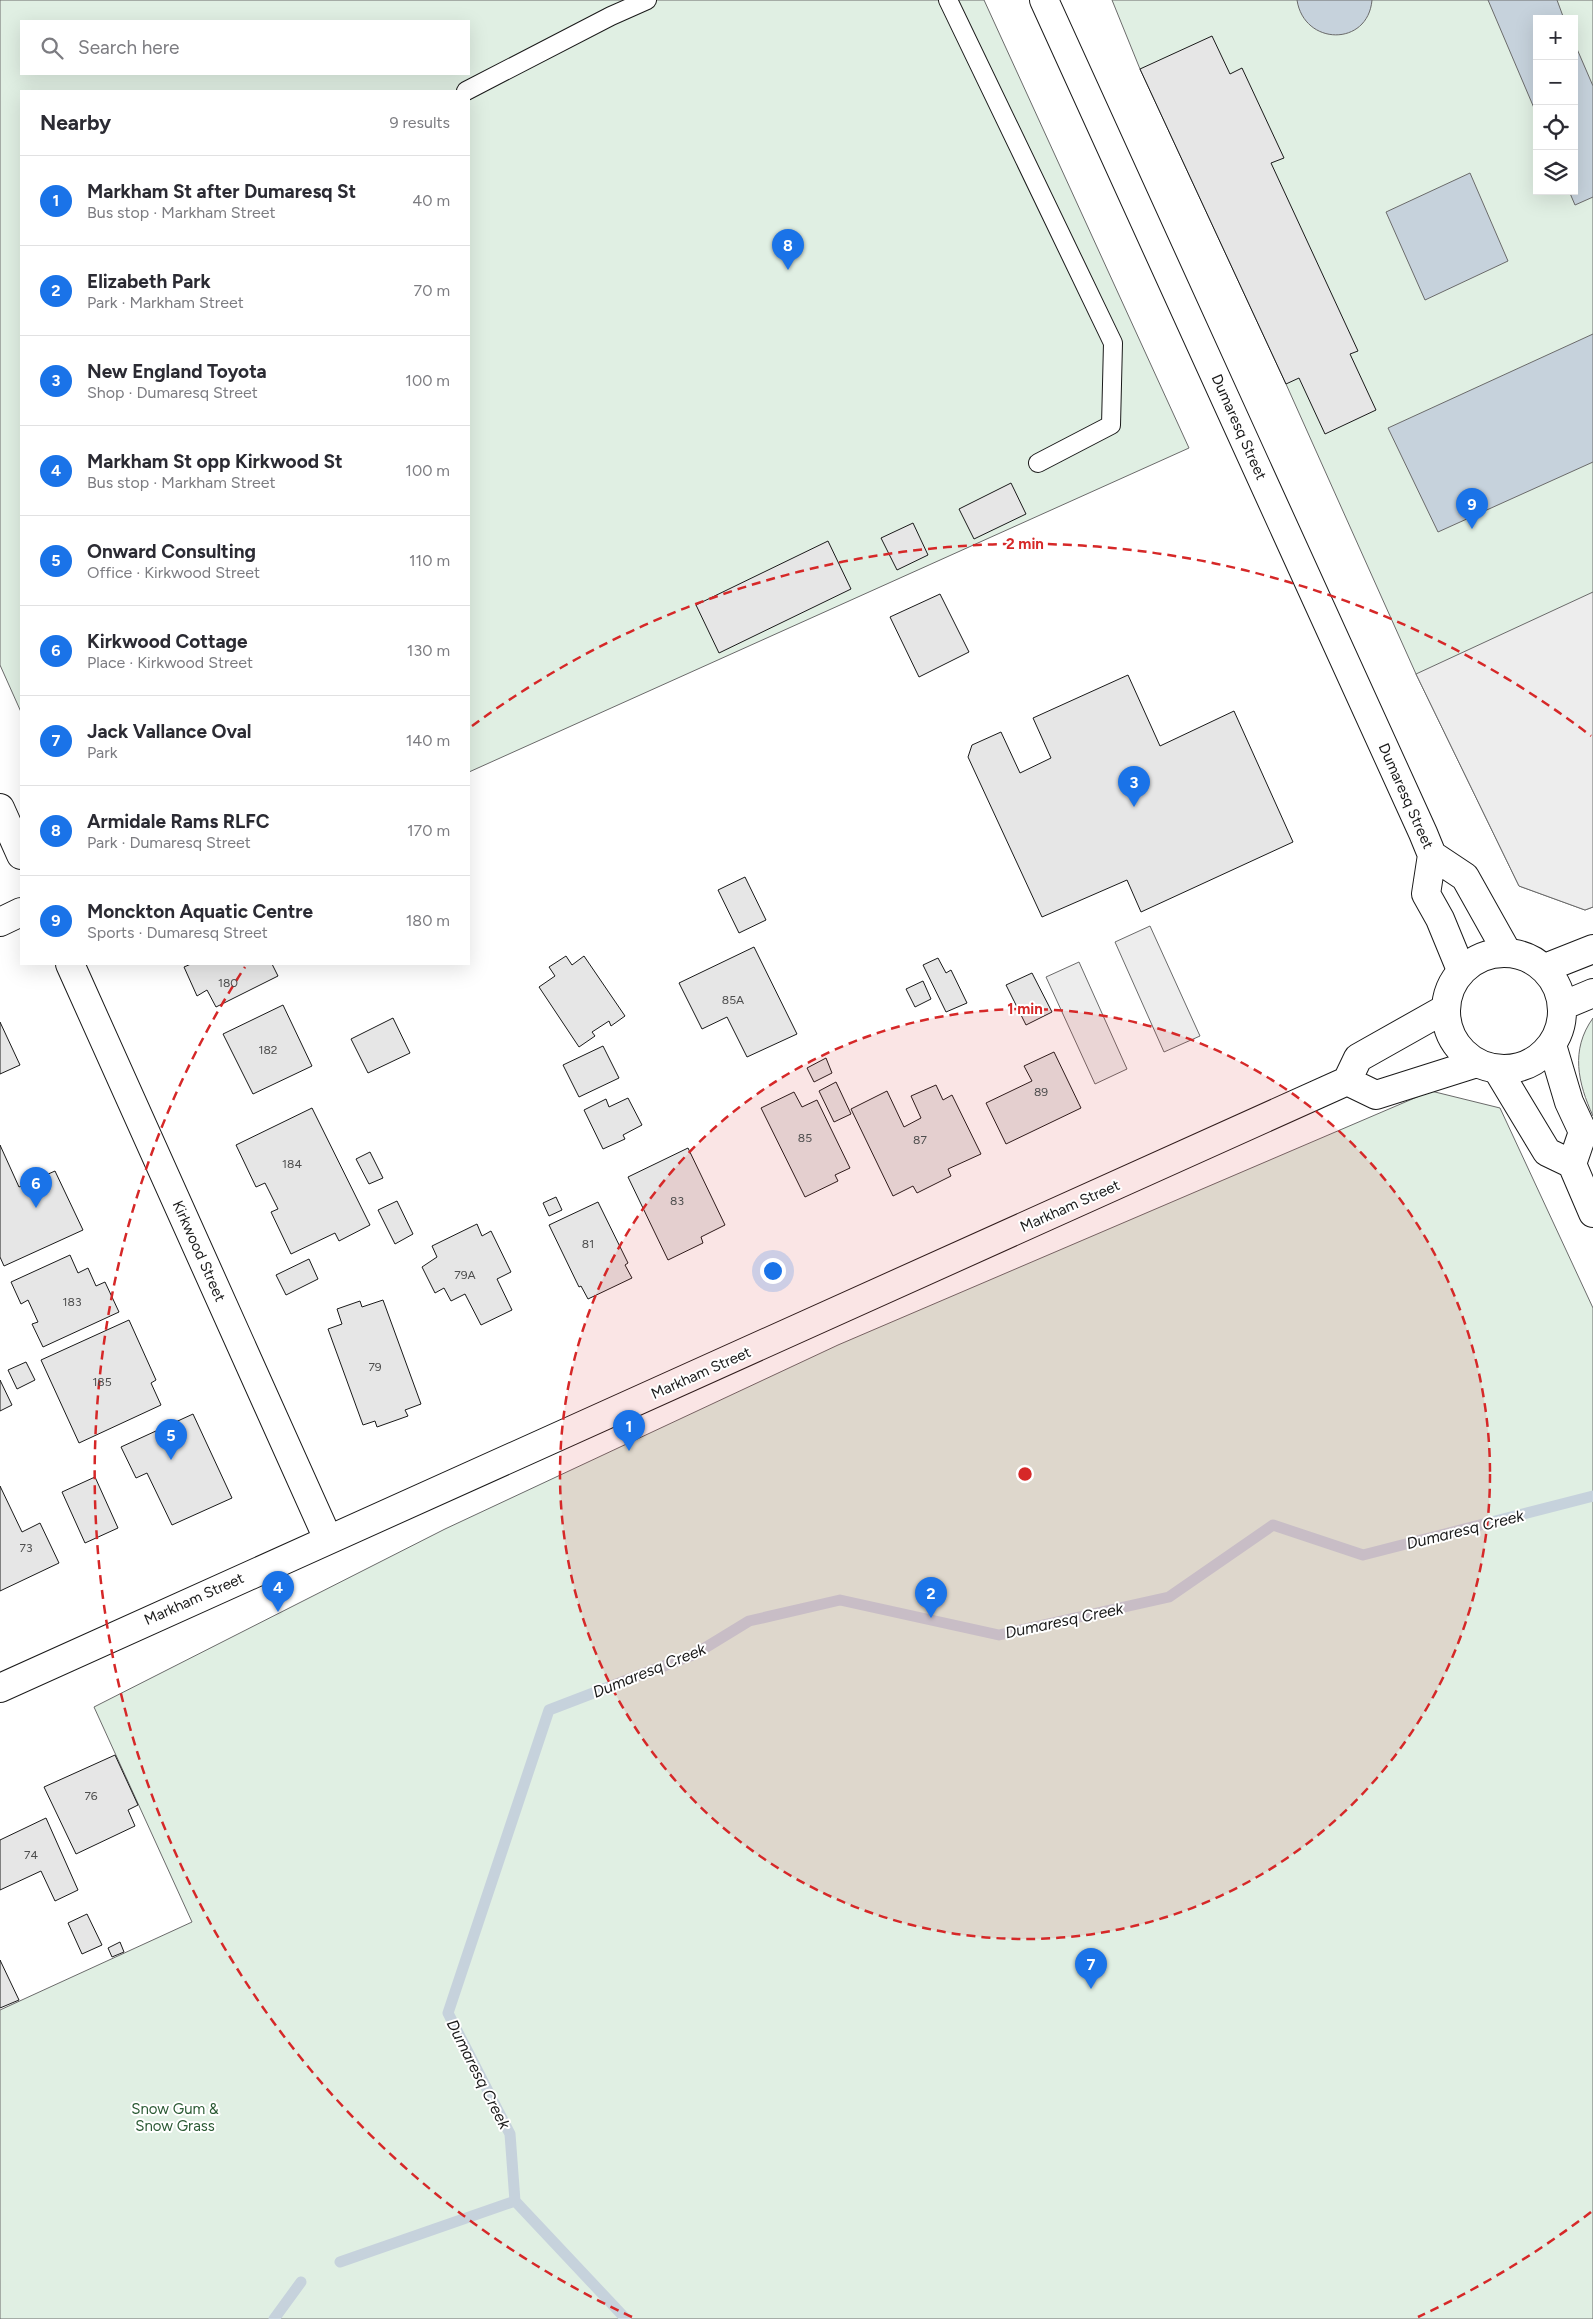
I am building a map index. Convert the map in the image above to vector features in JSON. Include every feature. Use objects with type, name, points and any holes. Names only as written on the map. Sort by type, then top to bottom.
[{"type":"street","name":"Dumaresq Street","points":[[1044,0],[1432,855],[1465,876],[1507,952]]},
{"type":"street","points":[[0,808],[20,853]]},
{"type":"street","name":"Dumaresq Street","points":[[1432,855],[1426,894],[1440,919],[1461,970]]},
{"type":"street","points":[[0,922],[20,912]]},
{"type":"street","points":[[1545,968],[1593,949]]},
{"type":"street","points":[[1445,1009],[1358,1058],[1347,1081],[1376,1095],[1487,1066],[1518,1068],[1537,1059],[1552,1045],[1561,1026],[1562,1006],[1557,986],[1545,968],[1528,956],[1507,952],[1482,956],[1461,970],[1449,988],[1445,1009],[1448,1030],[1460,1050],[1487,1066],[1547,1152],[1572,1164],[1593,1212]]},
{"type":"street","name":"Kirkwood Street","points":[[70,965],[328,1539]]},
{"type":"street","points":[[1562,1006],[1593,993]]},
{"type":"street","points":[[1552,1045],[1569,1102],[1583,1132],[1572,1164]]},
{"type":"street","name":"Markham Street","points":[[0,1688],[1347,1081]]},
{"type":"lane","points":[[468,90],[611,16],[647,0]]},
{"type":"lane","points":[[948,0],[1113,344],[1111,425],[1038,463]]},
{"type":"green space","points":[[0,0],[984,0],[1189,448],[470,772],[470,90],[20,90],[20,710],[0,665]]},
{"type":"green space","points":[[1112,0],[1593,0],[1593,907],[1585,910],[1519,886],[1416,674],[1286,384],[1140,69]]},
{"type":"green space","points":[[1593,1018],[1593,1116],[1580,1079],[1579,1054],[1581,1042]]},
{"type":"green space","name":"Snow Gum & Snow Grass","points":[[1431,1091],[1500,1108],[1593,1308],[1593,2319],[0,2319],[0,2010],[192,1922],[94,1707],[445,1529],[838,1345]]},
{"type":"shaded area","points":[[1297,0],[1372,0],[1368,15],[1360,26],[1348,33],[1336,35],[1323,33],[1311,26],[1302,15]]},
{"type":"shaded area","points":[[1488,0],[1557,0],[1563,15],[1533,15],[1533,106]]},
{"type":"shaded area","points":[[1578,51],[1593,86],[1593,197],[1575,205],[1571,195],[1578,195]]},
{"type":"shaded area","points":[[1470,173],[1508,261],[1425,300],[1386,212]]},
{"type":"shaded area","points":[[1593,334],[1593,462],[1438,532],[1388,428]]},
{"type":"shaded area","points":[[1593,592],[1593,907],[1585,910],[1519,886],[1416,674]]},
{"type":"shaded area","points":[[1150,926],[1200,1036],[1164,1052],[1115,942]]},
{"type":"shaded area","points":[[1079,962],[1127,1069],[1095,1084],[1046,977]]},
{"type":"building","points":[[1212,36],[1230,74],[1242,68],[1284,158],[1271,163],[1358,351],[1350,354],[1376,410],[1325,434],[1299,378],[1286,384],[1140,69]]},
{"type":"building","points":[[1011,483],[1026,514],[974,539],[959,509]]},
{"type":"building","points":[[913,523],[928,555],[897,570],[881,538]]},
{"type":"building","points":[[828,541],[851,589],[719,653],[696,605]]},
{"type":"building","points":[[940,594],[969,652],[919,677],[890,617]]},
{"type":"building","points":[[1128,675],[1160,746],[1234,711],[1293,842],[1141,912],[1127,880],[1042,917],[968,757],[972,745],[1001,732],[1020,773],[1051,758],[1033,718]]},
{"type":"building","points":[[745,877],[766,920],[739,933],[718,890]]},
{"type":"building","points":[[754,947],[797,1034],[747,1057],[727,1017],[702,1029],[679,983]]},
{"type":"building","points":[[566,956],[572,965],[584,956],[625,1016],[611,1026],[609,1021],[592,1032],[595,1036],[579,1047],[539,987],[555,976],[549,967]]},
{"type":"building","points":[[938,958],[946,973],[951,970],[967,1003],[946,1012],[923,965]]},
{"type":"building","points":[[189,965],[272,965],[278,976],[216,1007],[207,990],[197,996],[184,967]]},
{"type":"building","points":[[1032,973],[1052,1012],[1026,1025],[1006,985]]},
{"type":"building","points":[[923,981],[931,999],[915,1007],[906,989]]},
{"type":"building","points":[[283,1005],[312,1066],[253,1094],[223,1034]]},
{"type":"building","points":[[393,1018],[410,1053],[368,1073],[351,1039]]},
{"type":"building","points":[[0,1022],[20,1065],[0,1074]]},
{"type":"building","points":[[603,1046],[619,1078],[579,1097],[563,1065]]},
{"type":"building","points":[[1054,1052],[1081,1108],[1006,1144],[986,1103],[1032,1081],[1024,1066]]},
{"type":"building","points":[[826,1058],[832,1073],[814,1082],[807,1068]]},
{"type":"building","points":[[836,1082],[851,1114],[834,1122],[819,1091]]},
{"type":"building","points":[[936,1085],[943,1100],[952,1095],[981,1154],[948,1169],[951,1176],[917,1193],[913,1186],[893,1196],[851,1109],[887,1091],[904,1127],[921,1118],[911,1096]]},
{"type":"building","points":[[794,1092],[802,1107],[817,1100],[850,1168],[835,1175],[838,1181],[805,1197],[761,1108]]},
{"type":"building","points":[[628,1098],[642,1125],[623,1135],[625,1139],[603,1149],[584,1110],[606,1099],[609,1107]]},
{"type":"building","points":[[312,1108],[370,1225],[339,1241],[335,1233],[291,1254],[271,1212],[278,1209],[265,1183],[256,1187],[236,1145]]},
{"type":"building","points":[[0,1145],[19,1187],[55,1171],[83,1230],[4,1266],[0,1257]]},
{"type":"building","points":[[688,1148],[725,1225],[701,1237],[703,1243],[668,1260],[628,1177]]},
{"type":"building","points":[[370,1152],[383,1178],[369,1184],[356,1159]]},
{"type":"building","points":[[556,1197],[562,1210],[549,1216],[543,1203]]},
{"type":"building","points":[[397,1201],[413,1234],[395,1244],[378,1210]]},
{"type":"building","points":[[598,1202],[628,1263],[625,1265],[632,1278],[588,1299],[581,1286],[579,1287],[549,1225]]},
{"type":"building","points":[[477,1224],[482,1236],[491,1231],[511,1272],[497,1279],[512,1310],[481,1325],[465,1294],[451,1301],[444,1288],[435,1293],[422,1267],[437,1257],[432,1246]]},
{"type":"building","points":[[70,1255],[78,1273],[88,1268],[96,1286],[105,1282],[119,1312],[43,1347],[32,1324],[38,1322],[28,1300],[21,1304],[11,1282]]},
{"type":"building","points":[[309,1259],[318,1279],[286,1295],[276,1275]]},
{"type":"building","points":[[383,1300],[421,1404],[405,1410],[408,1416],[377,1427],[375,1421],[363,1425],[328,1329],[342,1324],[337,1309],[360,1301],[362,1307]]},
{"type":"building","points":[[129,1320],[156,1380],[151,1383],[161,1405],[79,1443],[41,1360]]},
{"type":"building","points":[[26,1362],[35,1380],[17,1389],[8,1370]]},
{"type":"building","points":[[0,1380],[12,1405],[0,1411]]},
{"type":"building","points":[[193,1414],[232,1498],[172,1525],[147,1473],[136,1478],[121,1447]]},
{"type":"building","points":[[95,1477],[118,1528],[85,1543],[62,1492]]},
{"type":"building","points":[[0,1486],[22,1532],[40,1523],[59,1563],[0,1591]]},
{"type":"building","points":[[115,1755],[138,1805],[128,1810],[135,1826],[76,1854],[44,1787]]},
{"type":"building","points":[[46,1818],[78,1890],[55,1901],[41,1871],[0,1890],[0,1840]]},
{"type":"building","points":[[87,1914],[102,1945],[82,1954],[68,1923]]},
{"type":"building","points":[[120,1942],[124,1952],[112,1957],[108,1948]]},
{"type":"building","points":[[0,1960],[19,2000],[0,2008]]},
{"type":"waterway","name":"Dumaresq Creek","points":[[626,2319],[515,2201],[510,2134],[448,2013],[549,1710],[695,1654],[749,1621],[840,1600],[999,1635],[1169,1597],[1273,1525],[1363,1555],[1593,1496]]},
{"type":"waterway","points":[[340,2262],[515,2201]]},
{"type":"waterway","points":[[274,2319],[301,2282]]},
{"type":"place","name":"Armidale Rams RLFC","points":[[788,270]]},
{"type":"place","name":"Monckton Aquatic Centre","points":[[1472,529]]},
{"type":"place","name":"New England Toyota","points":[[1134,807]]},
{"type":"place","name":"Kirkwood Cottage","points":[[36,1208]]},
{"type":"place","name":"Markham St after Dumaresq St","points":[[629,1451]]},
{"type":"place","name":"Onward Consulting","points":[[171,1460]]},
{"type":"place","name":"Markham St opp Kirkwood St","points":[[278,1612]]},
{"type":"place","name":"Elizabeth Park","points":[[931,1618]]},
{"type":"place","name":"Jack Vallance Oval","points":[[1091,1989]]}]
